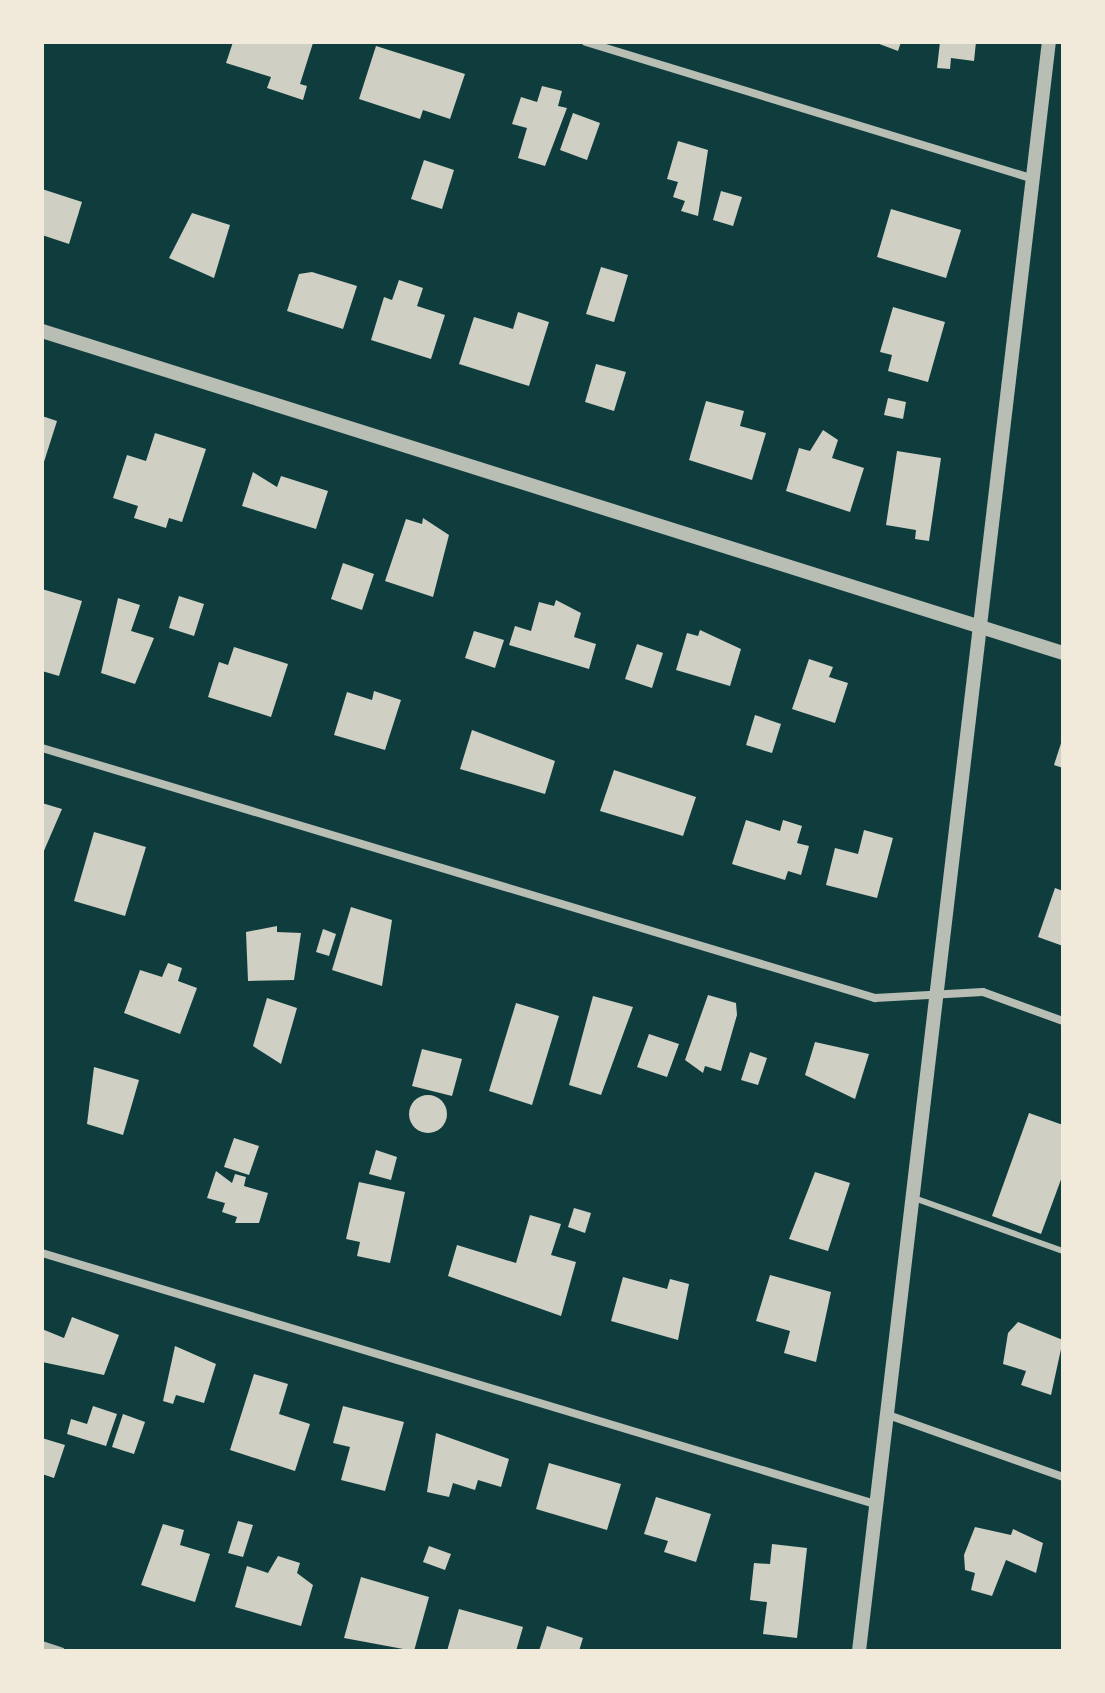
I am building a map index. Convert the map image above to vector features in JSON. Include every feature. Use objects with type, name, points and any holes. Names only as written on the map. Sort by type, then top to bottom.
[{"type":"street","points":[[586,42],[1035,179]]},
{"type":"street","points":[[859,1651],[891,1416],[935,995],[984,628],[1049,42]]},
{"type":"street","points":[[42,331],[1063,653]]},
{"type":"street","points":[[42,748],[875,998],[983,992],[1063,1021]]},
{"type":"street","points":[[42,1253],[879,1505]]},
{"type":"street","points":[[891,1416],[1063,1477]]},
{"type":"street","points":[[42,1645],[61,1651]]},
{"type":"lane","points":[[914,1198],[1063,1251]]},
{"type":"building","points":[[233,42],[313,43],[300,84],[307,86],[303,100],[267,88],[271,77],[226,63]]},
{"type":"building","points":[[874,42],[901,42],[898,51]]},
{"type":"building","points":[[940,42],[976,42],[974,61],[951,58],[950,69],[937,68]]},
{"type":"building","points":[[376,46],[465,74],[450,119],[423,110],[420,119],[359,99]]},
{"type":"building","points":[[542,86],[562,91],[558,106],[567,108],[545,166],[518,158],[527,128],[512,124],[521,97],[537,102]]},
{"type":"building","points":[[573,113],[600,123],[587,160],[560,150]]},
{"type":"building","points":[[678,141],[708,150],[698,216],[681,211],[685,201],[673,197],[678,182],[667,179]]},
{"type":"building","points":[[424,160],[454,170],[442,209],[411,199]]},
{"type":"building","points":[[42,189],[82,202],[69,244],[42,235]]},
{"type":"building","points":[[721,191],[742,197],[733,226],[713,220]]},
{"type":"building","points":[[891,209],[961,230],[946,278],[877,257]]},
{"type":"building","points":[[192,213],[230,225],[214,278],[169,258]]},
{"type":"building","points":[[601,267],[628,275],[614,322],[586,314]]},
{"type":"building","points":[[312,272],[357,286],[343,329],[287,311],[299,274]]},
{"type":"building","points":[[399,280],[423,288],[417,306],[445,315],[431,359],[371,340],[384,297],[392,300]]},
{"type":"building","points":[[893,307],[945,322],[928,382],[888,371],[892,355],[880,352]]},
{"type":"building","points":[[518,312],[549,322],[529,386],[459,364],[474,317],[513,329]]},
{"type":"building","points":[[596,364],[626,372],[614,411],[585,402]]},
{"type":"building","points":[[888,398],[906,402],[903,419],[884,415]]},
{"type":"building","points":[[706,401],[744,411],[740,426],[766,433],[752,480],[689,460]]},
{"type":"building","points":[[42,416],[57,421],[43,465],[42,464]]},
{"type":"building","points":[[823,430],[838,440],[832,458],[864,468],[850,512],[786,491],[799,448],[810,451]]},
{"type":"building","points":[[155,433],[206,449],[182,522],[169,518],[166,528],[134,518],[138,506],[113,498],[127,455],[146,461]]},
{"type":"building","points":[[897,451],[941,458],[929,541],[915,539],[916,530],[886,525]]},
{"type":"building","points":[[253,472],[277,487],[281,476],[328,491],[316,529],[242,506]]},
{"type":"building","points":[[423,518],[449,535],[433,597],[385,581],[406,519],[422,524]]},
{"type":"building","points":[[343,563],[374,574],[362,610],[331,599]]},
{"type":"building","points":[[42,589],[82,601],[59,676],[42,671]]},
{"type":"building","points":[[179,596],[204,604],[194,636],[169,628]]},
{"type":"building","points":[[118,598],[140,605],[131,631],[154,638],[135,684],[101,673]]},
{"type":"building","points":[[556,600],[581,613],[574,637],[596,644],[589,669],[509,645],[515,626],[531,631],[539,602],[554,606]]},
{"type":"building","points":[[700,630],[741,649],[730,686],[676,670],[687,633],[698,636]]},
{"type":"building","points":[[474,631],[504,640],[495,668],[465,658]]},
{"type":"building","points":[[637,644],[663,653],[652,688],[625,679]]},
{"type":"building","points":[[234,647],[288,664],[271,717],[208,697],[219,662],[228,665]]},
{"type":"building","points":[[809,659],[833,667],[829,677],[848,683],[835,723],[792,709]]},
{"type":"building","points":[[374,691],[401,700],[385,750],[334,735],[347,692],[372,700]]},
{"type":"building","points":[[755,715],[781,724],[772,753],[746,745]]},
{"type":"building","points":[[472,730],[555,761],[545,794],[460,769]]},
{"type":"building","points":[[1063,737],[1063,768],[1054,765]]},
{"type":"building","points":[[614,770],[696,797],[683,836],[600,811]]},
{"type":"building","points":[[42,803],[62,809],[43,853],[42,853]]},
{"type":"building","points":[[746,820],[780,831],[783,820],[802,826],[797,843],[809,846],[801,875],[788,871],[785,880],[732,864]]},
{"type":"building","points":[[864,830],[893,838],[877,898],[826,885],[835,848],[858,854]]},
{"type":"building","points":[[94,832],[146,847],[125,916],[74,901]]},
{"type":"building","points":[[1055,888],[1063,891],[1063,946],[1038,937]]},
{"type":"building","points":[[351,907],[392,920],[382,986],[332,970]]},
{"type":"building","points":[[277,926],[277,932],[301,933],[294,980],[248,981],[246,932]]},
{"type":"building","points":[[323,929],[336,934],[329,956],[316,952]]},
{"type":"building","points":[[168,963],[182,968],[178,981],[197,988],[180,1034],[124,1013],[140,970],[162,977]]},
{"type":"building","points":[[708,995],[736,1003],[737,1015],[721,1071],[705,1066],[703,1073],[685,1060]]},
{"type":"building","points":[[593,996],[633,1007],[601,1095],[569,1085]]},
{"type":"building","points":[[267,998],[297,1008],[281,1064],[253,1046]]},
{"type":"building","points":[[516,1003],[559,1016],[532,1105],[489,1091]]},
{"type":"building","points":[[649,1034],[679,1044],[667,1077],[637,1067]]},
{"type":"building","points":[[815,1042],[869,1054],[855,1099],[805,1075]]},
{"type":"building","points":[[422,1049],[462,1059],[452,1096],[412,1086]]},
{"type":"building","points":[[750,1052],[767,1058],[758,1085],[741,1080]]},
{"type":"building","points":[[94,1067],[139,1080],[123,1135],[87,1124]]},
{"type":"building","points":[[428,1095],[441,1101],[447,1114],[441,1127],[428,1133],[415,1127],[409,1114],[415,1101]]},
{"type":"building","points":[[1029,1113],[1063,1125],[1063,1174],[1041,1234],[992,1216]]},
{"type":"building","points":[[234,1138],[259,1146],[249,1175],[224,1167]]},
{"type":"building","points":[[376,1150],[397,1157],[391,1180],[369,1174]]},
{"type":"building","points":[[216,1171],[232,1183],[235,1174],[246,1177],[244,1186],[268,1193],[259,1223],[235,1223],[237,1217],[222,1212],[225,1203],[207,1198]]},
{"type":"building","points":[[815,1172],[850,1183],[828,1251],[789,1239]]},
{"type":"building","points":[[359,1182],[405,1192],[390,1263],[357,1256],[360,1242],[346,1239]]},
{"type":"building","points":[[574,1208],[591,1213],[585,1233],[568,1227]]},
{"type":"building","points":[[530,1215],[561,1224],[551,1255],[576,1262],[561,1316],[448,1276],[457,1245],[516,1263]]},
{"type":"building","points":[[770,1275],[831,1292],[816,1362],[784,1353],[790,1331],[756,1321]]},
{"type":"building","points":[[623,1277],[667,1289],[670,1279],[689,1284],[678,1340],[611,1321]]},
{"type":"building","points":[[72,1317],[119,1335],[104,1375],[42,1362],[42,1329],[64,1338]]},
{"type":"building","points":[[1018,1322],[1063,1340],[1051,1395],[1021,1385],[1026,1371],[1003,1364],[1008,1333]]},
{"type":"building","points":[[175,1346],[216,1364],[204,1403],[176,1395],[173,1404],[163,1401]]},
{"type":"building","points":[[254,1374],[288,1384],[279,1414],[310,1424],[295,1471],[230,1450]]},
{"type":"building","points":[[93,1406],[117,1414],[106,1446],[67,1434],[71,1419],[87,1424]]},
{"type":"building","points":[[343,1406],[404,1422],[385,1491],[341,1480],[350,1447],[333,1443]]},
{"type":"building","points":[[123,1414],[145,1422],[134,1454],[112,1447]]},
{"type":"building","points":[[436,1433],[509,1459],[501,1487],[478,1480],[475,1490],[453,1483],[449,1497],[427,1492]]},
{"type":"building","points":[[42,1438],[65,1445],[54,1478],[42,1474]]},
{"type":"building","points":[[549,1463],[621,1484],[607,1530],[536,1509]]},
{"type":"building","points":[[656,1497],[711,1514],[696,1562],[664,1552],[668,1541],[644,1534]]},
{"type":"building","points":[[238,1521],[253,1525],[243,1557],[228,1553]]},
{"type":"building","points":[[163,1524],[184,1530],[180,1545],[210,1554],[195,1602],[141,1585]]},
{"type":"building","points":[[975,1527],[1011,1535],[1013,1529],[1043,1543],[1036,1573],[1006,1560],[992,1596],[971,1590],[975,1573],[965,1570],[964,1555]]},
{"type":"building","points":[[772,1544],[807,1548],[797,1638],[763,1634],[767,1602],[750,1600],[754,1563],[770,1564]]},
{"type":"building","points":[[429,1546],[451,1554],[445,1570],[423,1562]]},
{"type":"building","points":[[278,1556],[300,1563],[297,1573],[313,1585],[301,1626],[235,1607],[247,1566],[268,1573]]},
{"type":"building","points":[[361,1577],[429,1597],[414,1651],[344,1638]]},
{"type":"building","points":[[459,1609],[523,1627],[516,1651],[447,1651]]},
{"type":"building","points":[[547,1626],[583,1638],[579,1651],[539,1651]]}]
